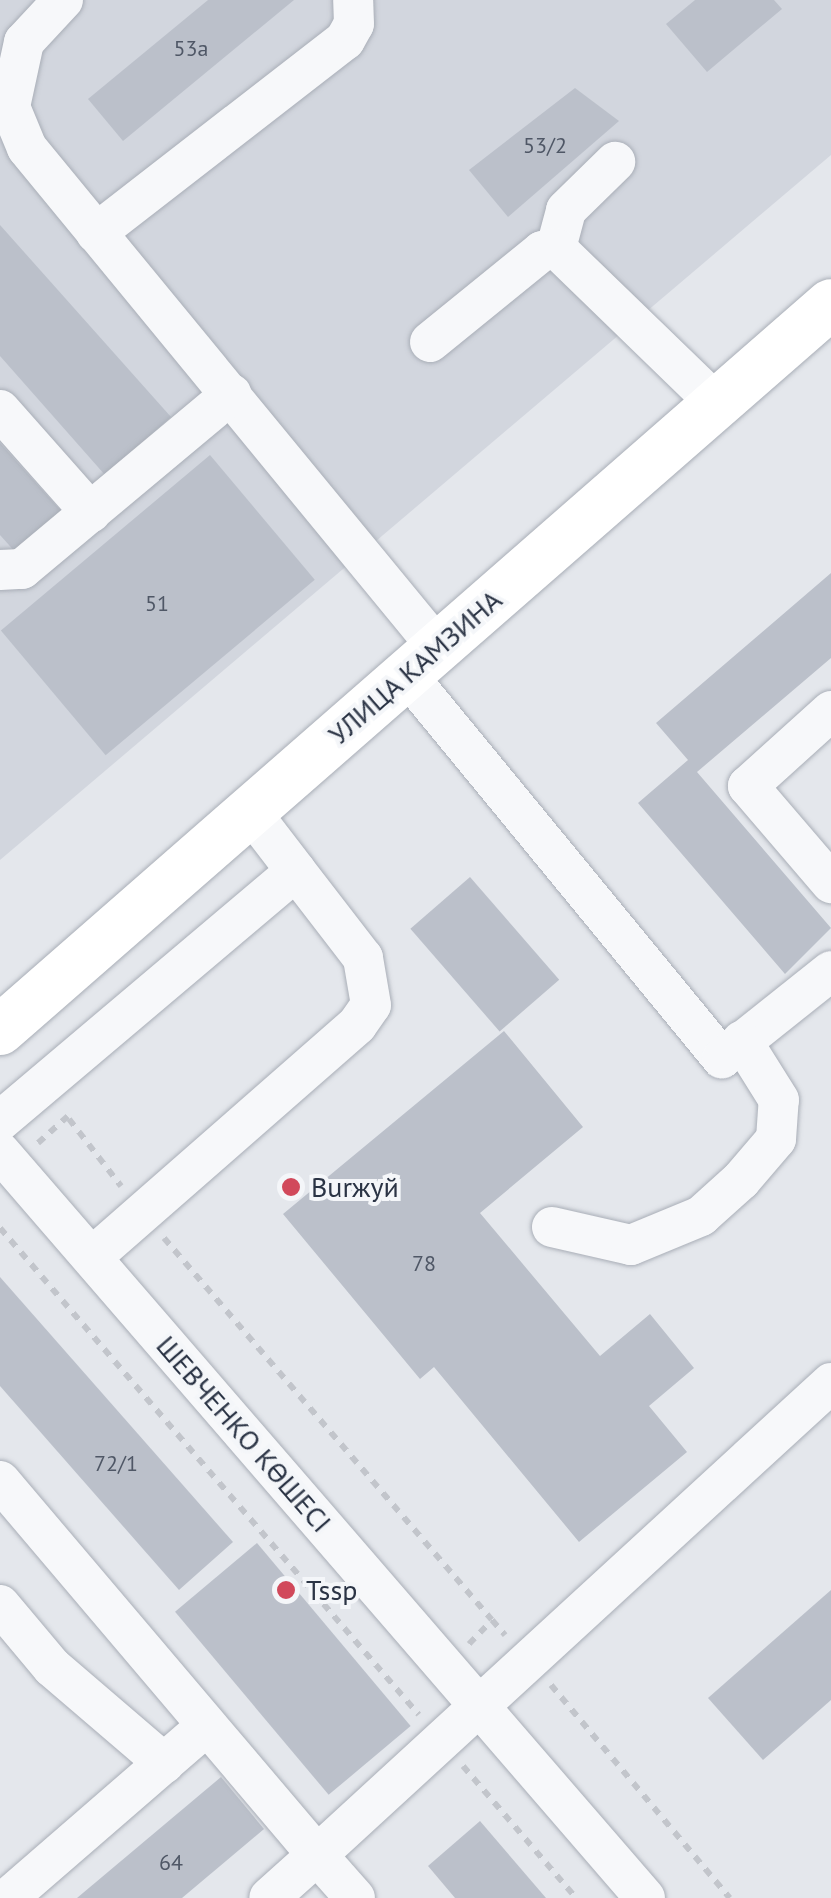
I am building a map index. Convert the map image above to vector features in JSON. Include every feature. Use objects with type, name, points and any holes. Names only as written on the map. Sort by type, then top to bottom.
[{"type":"main road","name":"УЛИЦА КАМЗИНА","points":[[0,1030],[831,304]]},
{"type":"street","points":[[63,0],[24,42],[10,107],[27,148],[231,394],[422,661],[722,1058],[831,971]]},
{"type":"street","points":[[96,234],[345,40],[357,2]]},
{"type":"street","points":[[556,248],[566,210],[615,162]]},
{"type":"street","points":[[430,342],[542,251],[556,248]]},
{"type":"street","points":[[556,248],[671,366],[717,404]]},
{"type":"street","points":[[0,570],[22,569],[231,394]]},
{"type":"street","points":[[0,410],[91,513]]},
{"type":"street","points":[[831,711],[748,786],[831,883]]},
{"type":"street","points":[[92,1257],[357,1025],[371,1004],[363,958],[250,811]]},
{"type":"street","points":[[0,1122],[296,871]]},
{"type":"street","points":[[552,1228],[631,1245],[701,1216],[741,1180],[776,1138],[779,1100],[742,1042]]},
{"type":"street","name":"ШЕВЧЕНКО КӨШЕСІ","points":[[0,1152],[645,1898]]},
{"type":"street","points":[[269,1898],[481,1709],[831,1383]]},
{"type":"street","points":[[0,1481],[204,1728],[355,1898]]},
{"type":"street","points":[[0,1605],[52,1668],[164,1763]]},
{"type":"street","points":[[8,1898],[204,1728]]},
{"type":"path","points":[[70,1118],[142,1213],[532,1662],[730,1898]]},
{"type":"path","points":[[0,1228],[576,1898]]},
{"type":"path","points":[[446,1668],[492,1620]]},
{"type":"shaded area","points":[[0,0],[831,0],[831,155],[0,860]]},
{"type":"building","points":[[208,0],[294,0],[123,141],[88,99]]},
{"type":"building","points":[[695,0],[774,0],[782,9],[707,72],[666,24]]},
{"type":"building","points":[[575,88],[619,121],[508,217],[469,170]]},
{"type":"building","points":[[0,225],[171,417],[105,475],[0,356]]},
{"type":"building","points":[[0,443],[62,512],[17,554],[0,535]]},
{"type":"building","points":[[210,455],[315,580],[106,755],[1,630]]},
{"type":"building","points":[[831,573],[831,658],[697,772],[831,928],[785,974],[638,803],[688,760],[656,723]]},
{"type":"building","points":[[470,877],[559,980],[500,1031],[410,929]]},
{"type":"building","points":[[504,1031],[583,1127],[480,1213],[600,1356],[650,1314],[694,1368],[649,1406],[687,1452],[579,1542],[434,1367],[420,1379],[283,1214]]},
{"type":"building","points":[[0,1277],[233,1542],[179,1590],[0,1386]]},
{"type":"building","points":[[257,1543],[411,1726],[329,1795],[175,1612]]},
{"type":"building","points":[[831,1590],[831,1700],[763,1760],[708,1698]]},
{"type":"building","points":[[221,1777],[264,1829],[182,1898],[77,1898]]},
{"type":"building","points":[[480,1821],[546,1898],[455,1898],[428,1866]]},
{"type":"place","name":"Burжуй","points":[[291,1187]]},
{"type":"place","name":"Tssp","points":[[286,1590]]}]
